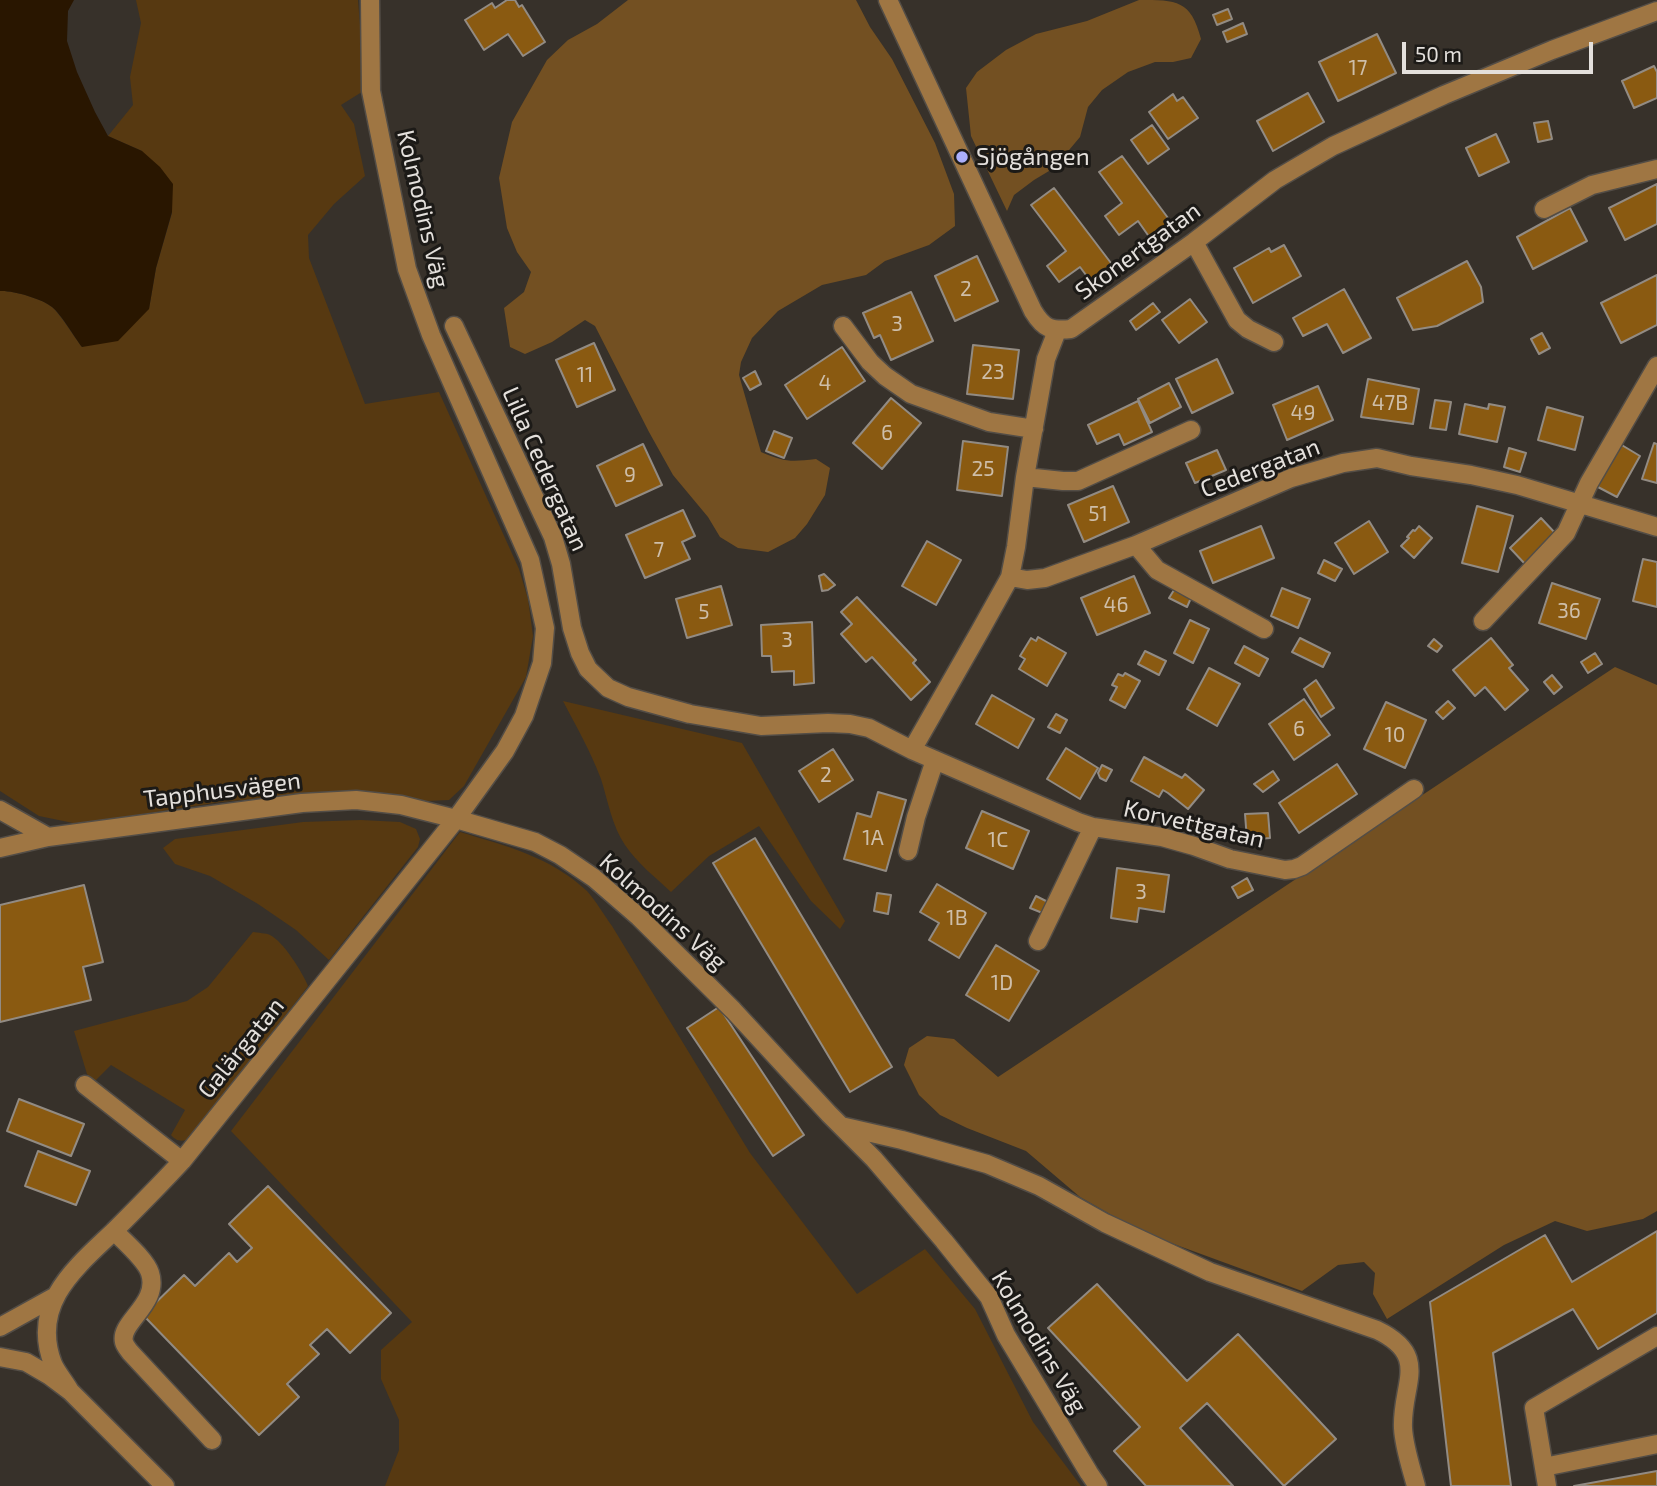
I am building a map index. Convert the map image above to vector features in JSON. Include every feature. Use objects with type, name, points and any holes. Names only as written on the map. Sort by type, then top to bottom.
[{"type":"street","name":"Kolmodins Väg","points":[[370,0],[372,91],[407,269],[430,335],[530,560],[545,628],[542,663],[524,716],[505,751],[456,819],[535,842],[594,878],[639,917],[733,1010],[874,1159],[989,1297],[1006,1335],[1098,1486]]},
{"type":"street","points":[[888,0],[1033,312],[1041,324],[1057,331],[1046,359],[1010,577],[912,750]]},
{"type":"street","name":"Skonertgatan","points":[[1057,331],[1071,329],[1194,243],[1275,180],[1333,146],[1444,95],[1552,50],[1655,16]]},
{"type":"street","points":[[1544,209],[1591,185],[1657,169]]},
{"type":"street","points":[[1194,243],[1237,320],[1248,329],[1274,342]]},
{"type":"street","name":"Lilla Cedergatan","points":[[454,326],[552,537],[561,564],[572,628],[580,653],[588,669],[600,681],[608,688],[628,697],[690,714],[761,726],[850,723],[869,727],[912,750]]},
{"type":"street","points":[[843,326],[870,362],[911,394],[989,422],[1034,429]]},
{"type":"street","points":[[1483,621],[1566,533],[1589,483],[1657,366]]},
{"type":"street","points":[[1025,477],[1078,481],[1191,430]]},
{"type":"street","name":"Cedergatan","points":[[1010,577],[1027,580],[1045,578],[1136,545],[1291,478],[1342,463],[1377,458],[1508,483],[1657,527]]},
{"type":"street","points":[[1136,545],[1157,570],[1264,629]]},
{"type":"street","name":"Korvettgatan","points":[[912,750],[1093,827],[1162,837],[1230,859],[1285,870],[1302,866],[1414,789]]},
{"type":"street","points":[[908,851],[935,760]]},
{"type":"street","name":"Tapphusvägen","points":[[0,848],[48,837],[302,803],[356,800],[401,806],[456,819]]},
{"type":"street","points":[[0,810],[48,837]]},
{"type":"street","name":"Galärgatan","points":[[70,1391],[54,1366],[47,1344],[47,1323],[54,1297],[73,1269],[183,1161],[456,819]]},
{"type":"street","points":[[1038,941],[1093,827]]},
{"type":"street","points":[[85,1085],[183,1161]]},
{"type":"street","points":[[841,1126],[987,1164],[1039,1186],[1105,1223],[1210,1272],[1391,1337],[1402,1347],[1411,1366],[1403,1413],[1403,1433],[1416,1486]]},
{"type":"street","points":[[114,1231],[150,1273],[149,1296],[124,1332],[124,1342],[130,1352],[212,1440]]},
{"type":"street","name":"Galärgatan","points":[[0,1327],[54,1297]]},
{"type":"street","points":[[1547,1486],[1534,1408],[1657,1336]]},
{"type":"street","points":[[0,1357],[26,1362],[70,1391],[164,1486]]},
{"type":"street","points":[[1544,1467],[1657,1444]]},
{"type":"shaded area","points":[[0,0],[74,0],[68,11],[67,41],[95,112],[108,136],[142,151],[160,167],[173,184],[172,212],[156,268],[149,309],[118,341],[82,347],[60,315],[48,304],[27,296],[0,291]]},
{"type":"shaded area","points":[[136,0],[358,0],[365,90],[341,105],[354,124],[365,176],[334,204],[308,235],[309,258],[365,404],[439,392],[519,569],[528,599],[533,636],[526,677],[464,786],[449,800],[427,801],[334,791],[221,802],[78,824],[39,816],[0,791],[0,291],[27,296],[48,304],[82,347],[149,309],[156,268],[172,213],[142,151],[108,136],[133,105],[130,77],[141,23]]},
{"type":"shaded area","points":[[628,0],[856,0],[870,27],[892,59],[935,143],[954,194],[955,226],[929,245],[885,261],[866,275],[822,285],[778,311],[752,338],[741,362],[739,375],[761,452],[788,460],[816,459],[830,468],[825,495],[807,524],[795,538],[768,552],[738,548],[720,537],[708,517],[673,475],[595,326],[585,320],[552,342],[525,354],[510,347],[504,308],[524,292],[531,272],[517,252],[507,228],[499,178],[512,122],[547,60],[568,40],[597,24]]},
{"type":"shaded area","points":[[1139,0],[1173,2],[1187,10],[1201,39],[1191,58],[1155,62],[1128,72],[1102,90],[1088,107],[1080,137],[1054,168],[1014,195],[1007,211],[971,136],[966,88],[977,72],[1006,50],[1036,34],[1087,21]]},
{"type":"shaded area","points":[[1615,667],[1657,685],[1657,1211],[1643,1219],[1587,1231],[1555,1221],[1504,1245],[1387,1319],[1373,1294],[1375,1273],[1364,1262],[1338,1265],[1302,1291],[1141,1232],[1080,1197],[1026,1151],[940,1115],[919,1095],[904,1065],[909,1048],[927,1036],[954,1039],[998,1077]]},
{"type":"shaded area","points":[[563,701],[742,743],[845,921],[840,929],[811,901],[759,826],[709,856],[671,892],[646,870],[621,838],[597,769]]},
{"type":"shaded area","points":[[303,822],[400,822],[416,829],[420,839],[418,847],[329,960],[296,930],[258,904],[210,876],[175,864],[163,848],[175,839]]},
{"type":"shaded area","points":[[460,832],[543,861],[587,891],[612,926],[750,1153],[857,1294],[925,1249],[975,1309],[1033,1422],[1081,1486],[385,1486],[399,1450],[399,1420],[381,1379],[381,1350],[412,1322],[231,1131]]},
{"type":"shaded area","points":[[253,932],[275,938],[297,966],[308,986],[193,1138],[178,1140],[171,1135],[185,1110],[111,1065],[95,1081],[87,1074],[74,1031],[187,1001],[208,987]]},
{"type":"building","points":[[507,0],[515,0],[519,7],[522,5],[545,42],[523,56],[508,34],[484,50],[465,20],[492,3],[495,8]]},
{"type":"building","points":[[1228,9],[1232,19],[1217,25],[1213,15]]},
{"type":"building","points":[[1243,23],[1247,34],[1227,42],[1223,32]]},
{"type":"building","points":[[1377,34],[1396,73],[1338,101],[1319,62]]},
{"type":"building","points":[[1654,66],[1657,72],[1657,98],[1634,108],[1622,81]]},
{"type":"building","points":[[1308,93],[1324,122],[1273,151],[1257,121]]},
{"type":"building","points":[[1173,94],[1177,101],[1183,97],[1198,118],[1168,139],[1149,112]]},
{"type":"building","points":[[1548,121],[1552,139],[1538,142],[1534,123]]},
{"type":"building","points":[[1152,125],[1169,149],[1148,164],[1131,140]]},
{"type":"building","points":[[1496,134],[1509,162],[1479,176],[1466,148]]},
{"type":"building","points":[[1122,156],[1171,222],[1150,238],[1138,221],[1119,235],[1105,216],[1122,203],[1099,172]]},
{"type":"building","points":[[1657,184],[1657,224],[1625,240],[1609,208]]},
{"type":"building","points":[[1054,188],[1114,267],[1092,283],[1080,267],[1059,282],[1047,266],[1066,251],[1031,205]]},
{"type":"building","points":[[1570,208],[1587,241],[1533,269],[1517,237]]},
{"type":"building","points":[[1284,245],[1301,276],[1253,303],[1234,268],[1269,248],[1271,252]]},
{"type":"building","points":[[977,256],[998,301],[955,321],[935,276]]},
{"type":"building","points":[[1467,261],[1481,287],[1483,302],[1437,326],[1413,330],[1397,298]]},
{"type":"building","points":[[1657,275],[1657,325],[1621,343],[1601,303]]},
{"type":"building","points":[[1344,289],[1371,338],[1343,353],[1327,324],[1303,336],[1293,318]]},
{"type":"building","points":[[911,292],[933,341],[891,360],[880,335],[874,338],[863,313]]},
{"type":"building","points":[[1190,299],[1207,322],[1179,343],[1162,320]]},
{"type":"building","points":[[1153,303],[1160,312],[1136,330],[1130,321]]},
{"type":"building","points":[[1542,333],[1550,348],[1539,354],[1531,339]]},
{"type":"building","points":[[594,343],[615,390],[577,407],[556,360]]},
{"type":"building","points":[[973,345],[1019,350],[1013,399],[967,394]]},
{"type":"building","points":[[842,347],[865,381],[807,419],[785,385]]},
{"type":"building","points":[[1217,359],[1233,393],[1192,413],[1176,379]]},
{"type":"building","points":[[755,371],[761,384],[750,390],[743,378]]},
{"type":"building","points":[[1368,379],[1419,389],[1413,424],[1361,417]]},
{"type":"building","points":[[1169,383],[1181,407],[1150,423],[1138,399]]},
{"type":"building","points":[[1318,386],[1333,420],[1287,440],[1273,405]]},
{"type":"building","points":[[891,398],[921,423],[882,469],[853,443]]},
{"type":"building","points":[[1435,400],[1451,402],[1446,430],[1430,428]]},
{"type":"building","points":[[1138,401],[1152,432],[1124,445],[1119,434],[1097,444],[1088,425]]},
{"type":"building","points":[[1465,404],[1488,409],[1489,404],[1505,407],[1497,442],[1459,434]]},
{"type":"building","points":[[1547,407],[1583,417],[1575,450],[1538,440]]},
{"type":"building","points":[[774,431],[792,438],[784,458],[766,451]]},
{"type":"building","points":[[963,441],[1008,447],[1002,496],[957,490]]},
{"type":"building","points":[[1654,443],[1657,444],[1657,483],[1642,479]]},
{"type":"building","points":[[643,444],[662,485],[616,506],[597,466]]},
{"type":"building","points":[[1620,444],[1640,456],[1617,497],[1596,486]]},
{"type":"building","points":[[1509,448],[1526,453],[1520,472],[1504,467]]},
{"type":"building","points":[[1217,450],[1226,470],[1195,483],[1186,463]]},
{"type":"building","points":[[1113,486],[1129,522],[1084,542],[1068,505]]},
{"type":"building","points":[[1477,506],[1513,516],[1498,572],[1462,563]]},
{"type":"building","points":[[683,510],[695,536],[682,542],[690,559],[645,578],[626,535]]},
{"type":"building","points":[[1541,518],[1556,534],[1525,564],[1510,548]]},
{"type":"building","points":[[1369,521],[1388,552],[1354,574],[1335,543]]},
{"type":"building","points":[[1261,526],[1274,558],[1213,583],[1200,551]]},
{"type":"building","points":[[1419,526],[1432,538],[1414,558],[1401,546]]},
{"type":"building","points":[[927,541],[961,560],[936,605],[902,586]]},
{"type":"building","points":[[1643,559],[1657,562],[1657,607],[1633,601]]},
{"type":"building","points":[[1324,560],[1342,569],[1335,581],[1318,573]]},
{"type":"building","points":[[824,574],[835,585],[822,591],[819,576]]},
{"type":"building","points":[[1134,576],[1150,613],[1097,635],[1081,598]]},
{"type":"building","points":[[1552,583],[1600,599],[1586,639],[1539,623]]},
{"type":"building","points":[[721,586],[732,625],[687,638],[676,599]]},
{"type":"building","points":[[1282,588],[1310,599],[1298,628],[1271,616]]},
{"type":"building","points":[[1174,590],[1191,598],[1187,607],[1169,598]]},
{"type":"building","points":[[857,597],[916,660],[913,663],[930,682],[911,700],[872,657],[866,662],[841,634],[852,624],[841,612]]},
{"type":"building","points":[[1190,620],[1209,629],[1193,663],[1174,653]]},
{"type":"building","points":[[812,622],[814,683],[794,685],[794,671],[772,672],[771,656],[762,656],[761,625]]},
{"type":"building","points":[[1038,637],[1066,653],[1047,686],[1019,669],[1025,659],[1020,656],[1031,638],[1036,641]]},
{"type":"building","points":[[1300,638],[1330,653],[1323,667],[1292,652]]},
{"type":"building","points":[[1491,638],[1513,665],[1509,668],[1528,690],[1505,710],[1485,687],[1475,696],[1453,670]]},
{"type":"building","points":[[1434,639],[1442,646],[1437,652],[1428,646]]},
{"type":"building","points":[[1244,646],[1268,659],[1259,676],[1235,663]]},
{"type":"building","points":[[1145,651],[1166,661],[1159,675],[1138,664]]},
{"type":"building","points":[[1595,653],[1602,664],[1588,673],[1581,662]]},
{"type":"building","points":[[1209,668],[1240,684],[1217,726],[1187,709]]},
{"type":"building","points":[[1125,673],[1140,681],[1125,708],[1110,700],[1117,687],[1112,685],[1118,674],[1123,676]]},
{"type":"building","points":[[1552,675],[1562,687],[1554,694],[1544,682]]},
{"type":"building","points":[[1316,680],[1334,708],[1321,717],[1304,689]]},
{"type":"building","points":[[992,695],[1034,719],[1018,748],[976,724]]},
{"type":"building","points":[[1304,699],[1330,735],[1294,760],[1269,724]]},
{"type":"building","points":[[1448,701],[1455,708],[1443,719],[1436,712]]},
{"type":"building","points":[[1386,702],[1426,720],[1405,768],[1364,749]]},
{"type":"building","points":[[1056,714],[1067,720],[1060,733],[1048,727]]},
{"type":"building","points":[[1066,748],[1098,768],[1080,799],[1047,779]]},
{"type":"building","points":[[833,749],[853,780],[819,802],[799,771]]},
{"type":"building","points":[[1144,757],[1182,778],[1185,774],[1204,790],[1188,809],[1163,790],[1159,797],[1131,781]]},
{"type":"building","points":[[1337,764],[1357,794],[1299,833],[1279,803]]},
{"type":"building","points":[[1102,765],[1112,770],[1106,781],[1100,778],[1098,773]]},
{"type":"building","points":[[1273,771],[1279,780],[1263,792],[1254,784]]},
{"type":"building","points":[[878,792],[906,800],[886,871],[844,859],[857,813],[871,817]]},
{"type":"building","points":[[982,811],[1029,831],[1013,869],[966,848]]},
{"type":"building","points":[[1268,813],[1270,838],[1247,840],[1245,814]]},
{"type":"building","points":[[755,838],[892,1067],[850,1092],[713,863]]},
{"type":"building","points":[[1117,868],[1169,875],[1164,912],[1139,908],[1137,922],[1111,918]]},
{"type":"building","points":[[1247,878],[1253,890],[1238,898],[1232,887]]},
{"type":"building","points":[[937,884],[986,913],[959,958],[929,940],[939,923],[920,912]]},
{"type":"building","points":[[84,885],[103,962],[83,967],[91,1000],[0,1022],[0,905]]},
{"type":"building","points":[[877,893],[891,895],[888,914],[874,911]]},
{"type":"building","points":[[1036,896],[1050,903],[1045,914],[1030,908]]},
{"type":"building","points":[[996,945],[1039,971],[1009,1021],[966,995]]},
{"type":"building","points":[[719,1007],[804,1135],[773,1156],[687,1028]]},
{"type":"building","points":[[19,1099],[84,1124],[71,1156],[7,1131]]},
{"type":"building","points":[[38,1151],[90,1171],[76,1205],[25,1186]]},
{"type":"building","points":[[268,1186],[391,1313],[350,1353],[327,1329],[310,1345],[319,1354],[287,1384],[299,1397],[259,1435],[143,1315],[184,1275],[195,1286],[229,1253],[237,1262],[252,1248],[229,1224]]},
{"type":"building","points":[[1657,1231],[1657,1313],[1598,1349],[1573,1309],[1493,1353],[1511,1486],[1451,1486],[1430,1302],[1545,1235],[1572,1282]]},
{"type":"building","points":[[1097,1284],[1187,1381],[1238,1334],[1336,1439],[1284,1486],[1207,1403],[1180,1428],[1233,1486],[1146,1486],[1114,1451],[1140,1427],[1048,1328]]},
{"type":"building","points":[[1657,1471],[1657,1486],[1574,1486]]},
{"type":"place","name":"Sjögången","points":[[962,157]]}]
